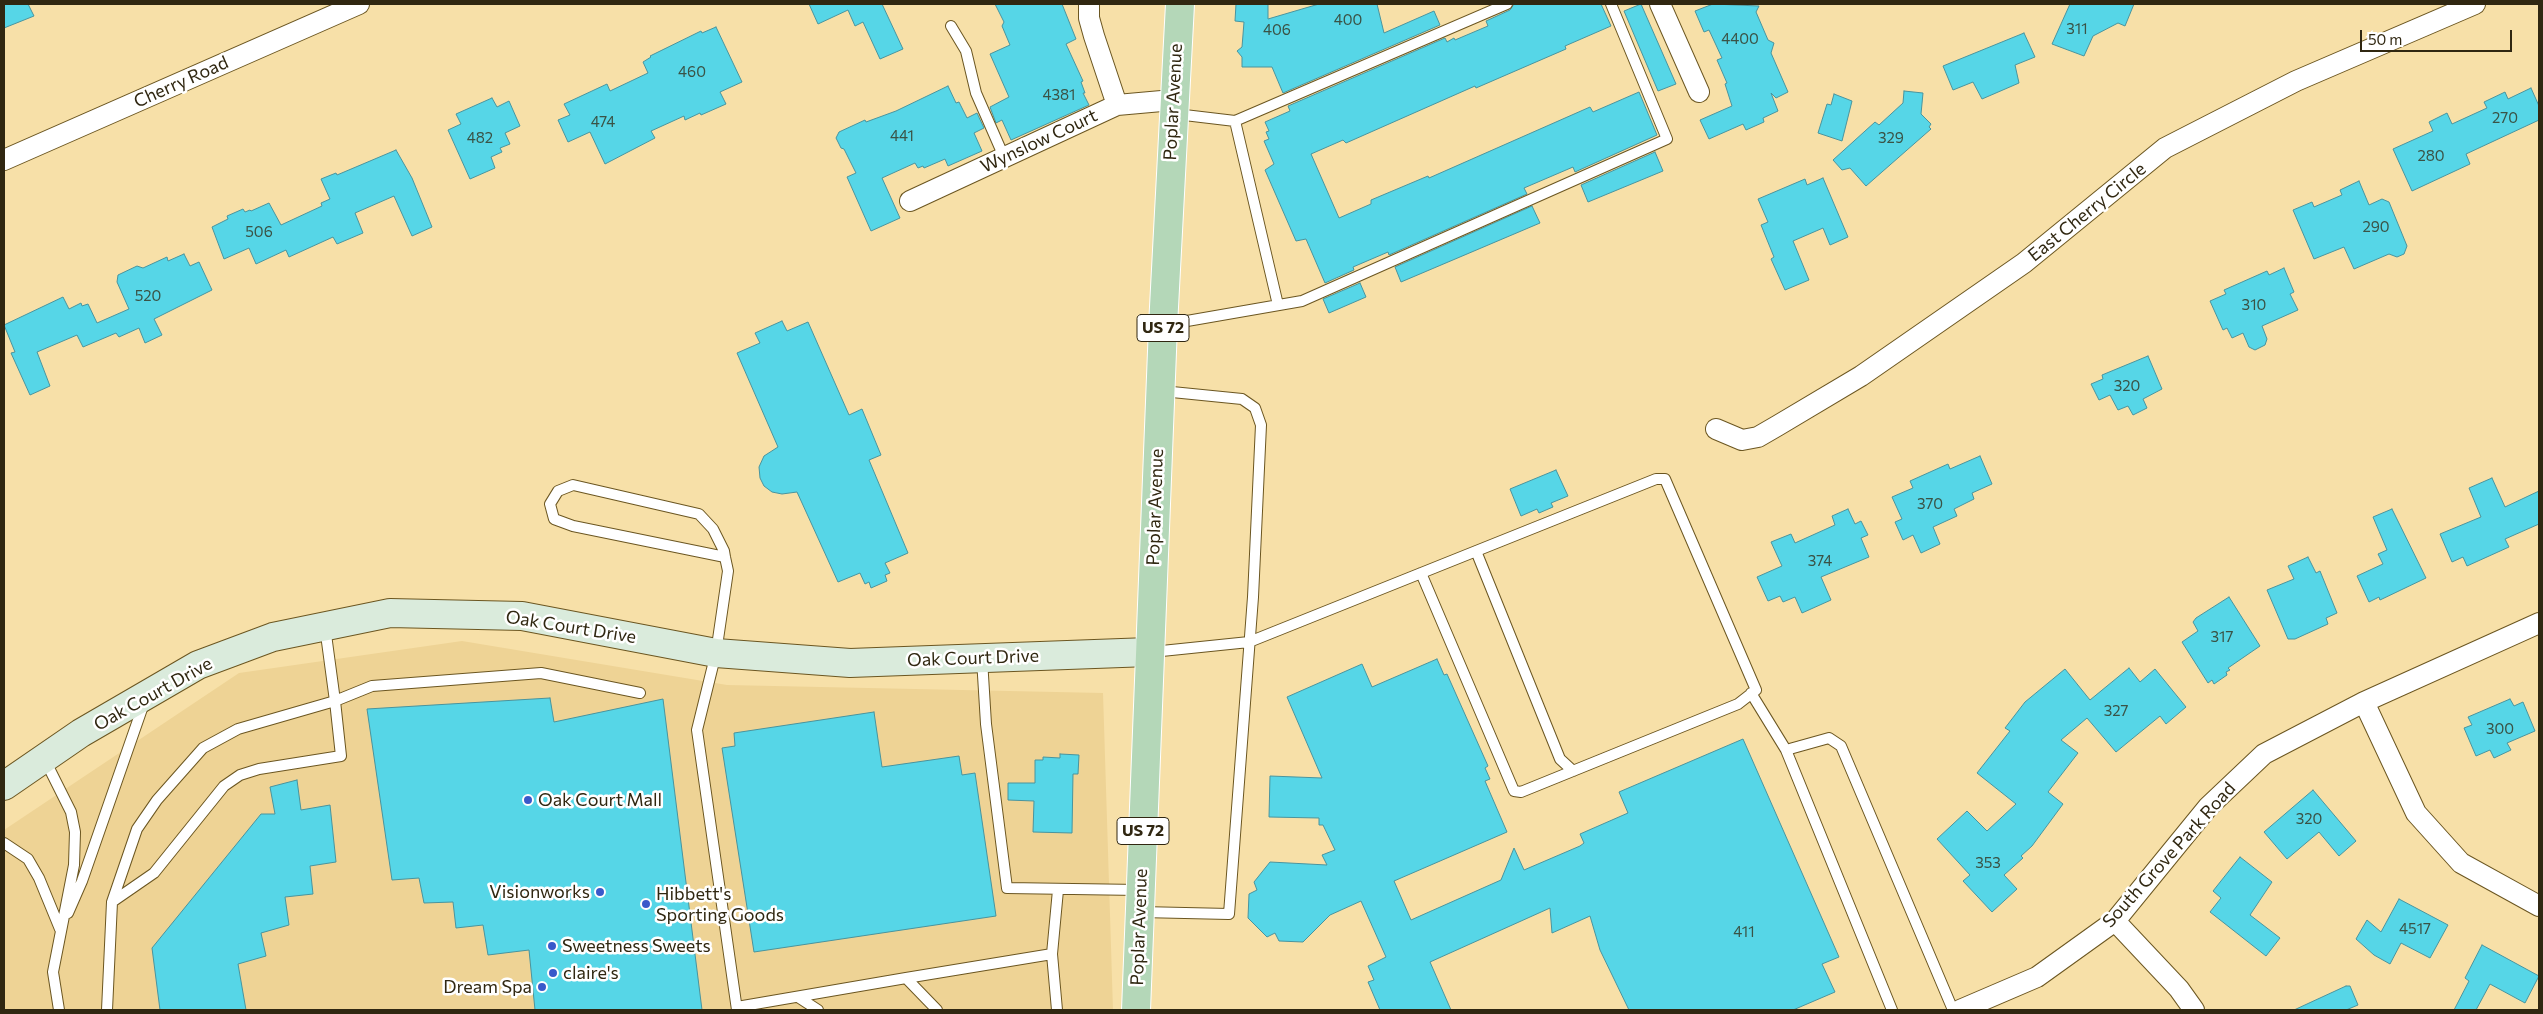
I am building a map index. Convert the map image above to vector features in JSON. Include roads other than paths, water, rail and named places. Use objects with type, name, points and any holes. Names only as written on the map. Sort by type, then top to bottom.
[{"type":"main road","name":"Poplar Avenue","points":[[1136,1010],[1160,390],[1173,107],[1180,4]]},
{"type":"street","name":"Cherry Road","points":[[4,160],[359,4]]},
{"type":"street","points":[[1089,4],[1089,18],[1117,105]]},
{"type":"street","points":[[1660,4],[1699,92]]},
{"type":"street","name":"East Cherry Circle","points":[[1716,429],[1742,440],[1758,437],[1861,376],[2024,263],[2165,148],[2296,81],[2475,4]]},
{"type":"street","name":"Wynslow Court","points":[[910,200],[1117,105],[1173,107]]},
{"type":"street","name":"Oak Court Drive","points":[[4,786],[81,733],[198,665],[273,637],[390,613],[522,616],[716,653],[850,663],[1149,652]]},
{"type":"street","name":"South Grove Park Road","points":[[1960,1010],[1981,1006],[2037,977],[2115,921],[2208,807],[2264,754],[2364,702],[2539,623]]},
{"type":"street","points":[[2364,702],[2416,813],[2461,863],[2539,906]]},
{"type":"street","points":[[2115,921],[2179,989],[2194,1010]]},
{"type":"lane","points":[[1173,107],[1235,121],[1507,4]]},
{"type":"lane","points":[[1163,326],[1302,300],[1667,139],[1610,4]]},
{"type":"lane","points":[[951,26],[966,51],[976,93],[1004,157]]},
{"type":"lane","points":[[1235,121],[1278,305]]},
{"type":"lane","points":[[982,658],[985,716],[1007,888],[1058,890],[1229,914],[1249,642],[1261,425],[1255,408],[1242,398],[1160,390]]},
{"type":"lane","points":[[1149,652],[1249,642],[1421,573],[1656,479],[1665,479],[1756,690],[1738,704],[1521,792],[1514,790],[1421,573]]},
{"type":"lane","points":[[725,557],[573,526],[554,519],[550,504],[558,491],[573,485],[699,514],[713,529],[725,557],[728,571],[716,653],[697,730],[737,1009],[1052,954]]},
{"type":"lane","points":[[1476,551],[1560,759],[1573,771]]},
{"type":"lane","points":[[112,902],[154,873],[224,786],[240,775],[259,769],[341,756],[325,626]]},
{"type":"lane","points":[[107,1010],[112,902],[137,829],[157,800],[204,748],[238,729],[335,701],[372,686],[541,673],[640,693]]},
{"type":"lane","points":[[1751,693],[1786,750],[1892,1010]]},
{"type":"lane","points":[[61,930],[82,881],[146,696]]},
{"type":"lane","points":[[1786,750],[1829,738],[1841,746],[1952,1010]]},
{"type":"lane","points":[[44,758],[71,812],[75,832],[74,865],[52,972],[59,1010]]},
{"type":"lane","points":[[4,843],[28,859],[39,878],[61,930]]},
{"type":"lane","points":[[1057,1010],[1052,954],[1058,890]]},
{"type":"lane","points":[[906,978],[936,1010]]},
{"type":"lane","points":[[798,997],[818,1010]]},
{"type":"place","name":"Oak Court Mall","points":[[528,800]]},
{"type":"place","name":"Visionworks","points":[[600,892]]},
{"type":"place","name":"Hibbett's Sporting Goods","points":[[646,904]]},
{"type":"place","name":"Sweetness Sweets","points":[[552,946]]},
{"type":"place","name":"claire's","points":[[553,973]]},
{"type":"place","name":"Dream Spa","points":[[542,987]]}]
